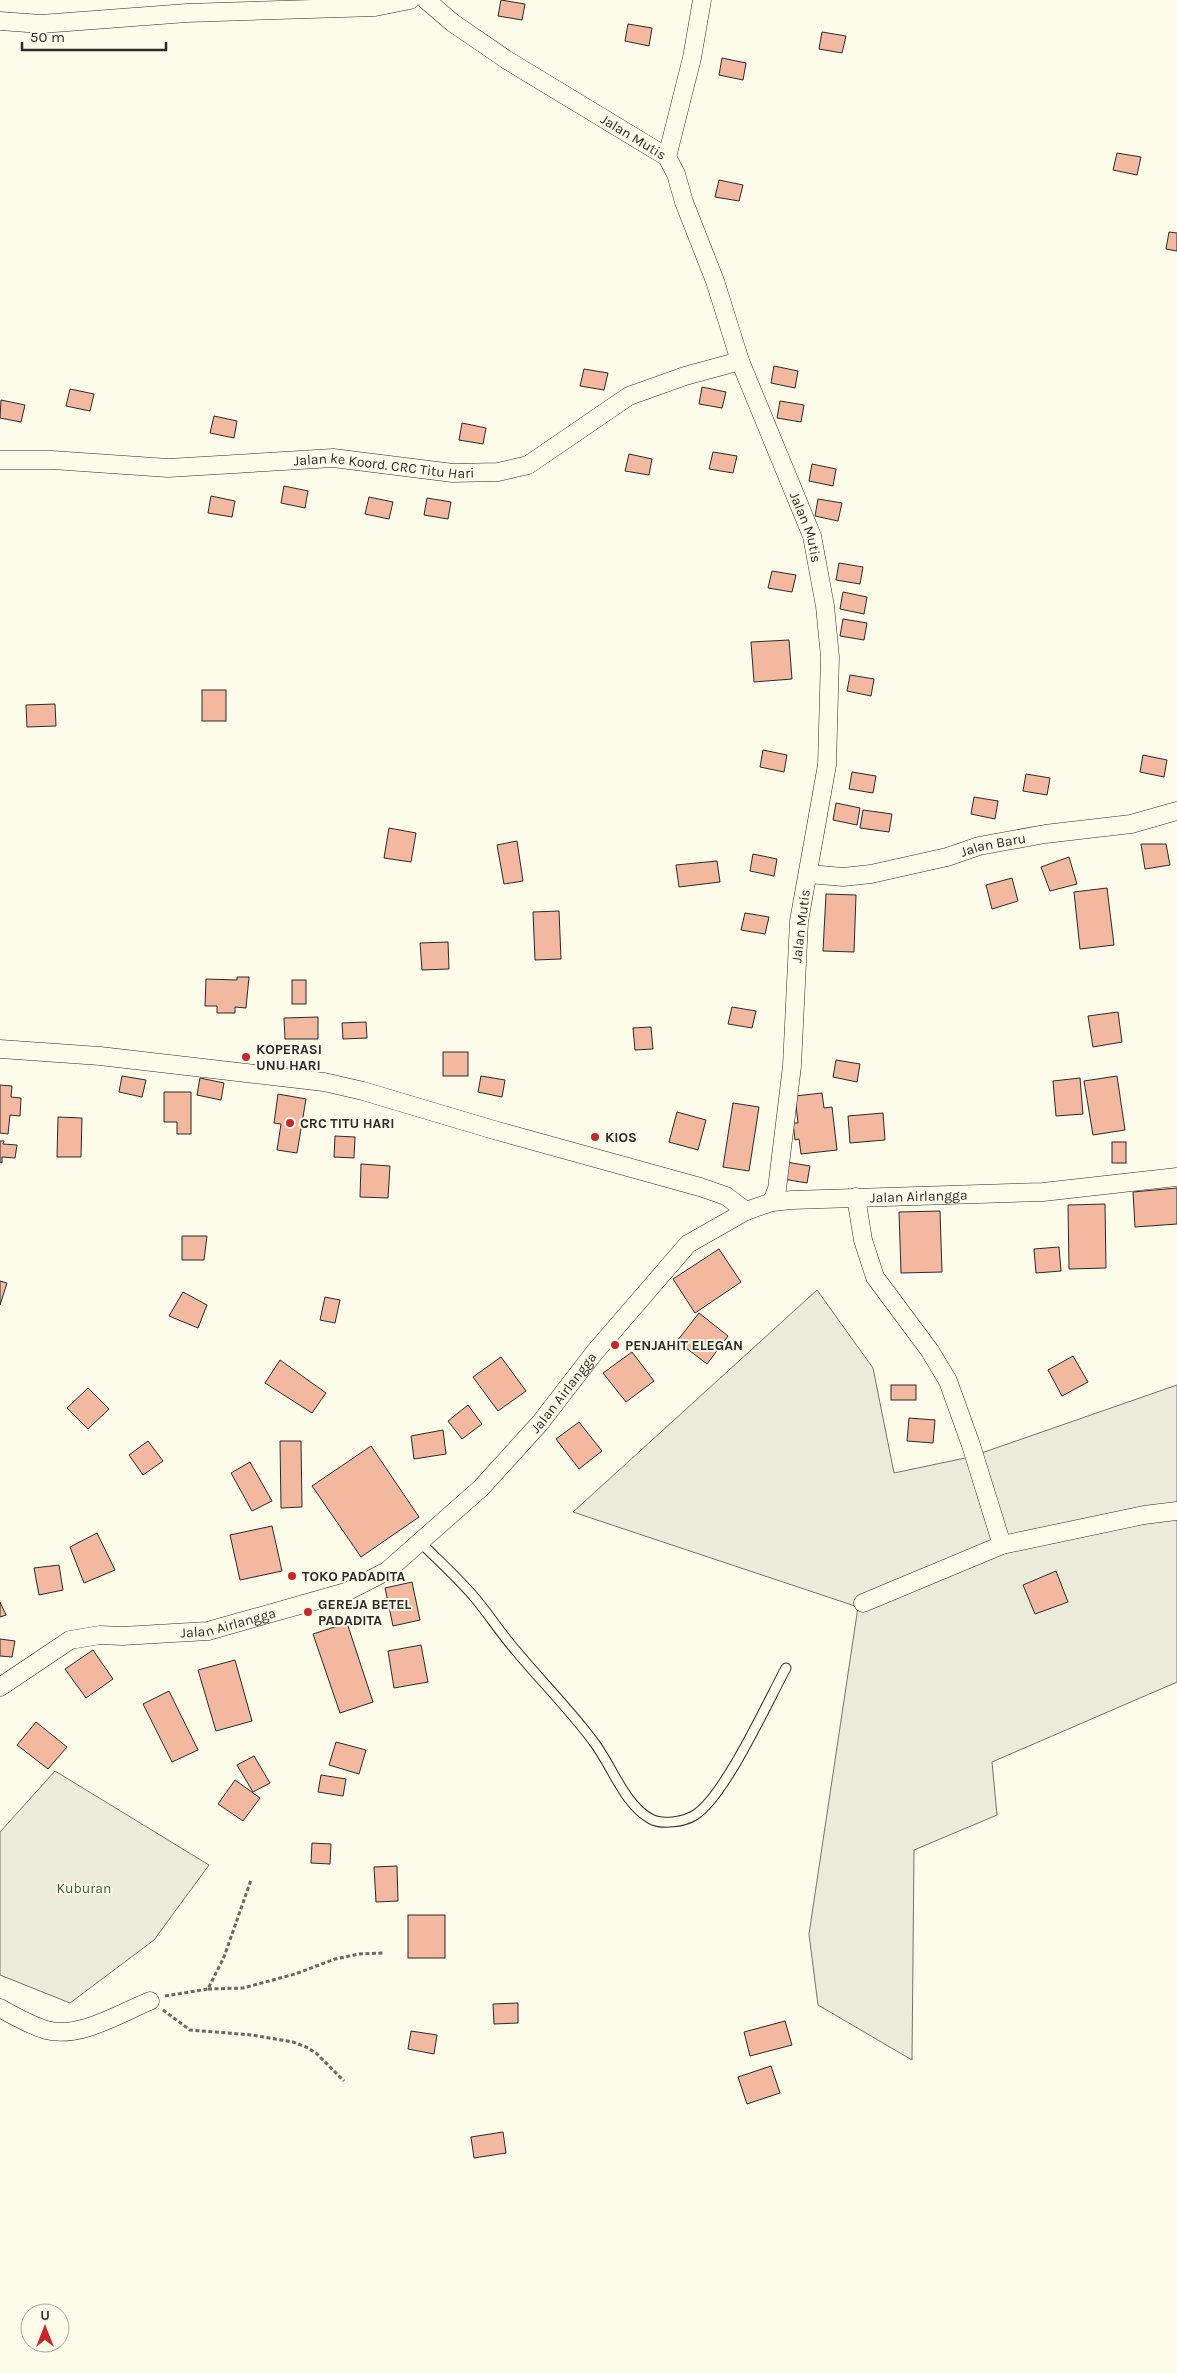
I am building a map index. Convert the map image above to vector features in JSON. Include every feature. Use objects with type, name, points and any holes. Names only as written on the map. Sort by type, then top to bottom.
[{"type":"street","points":[[0,21],[41,24],[188,6],[375,7],[410,0]]},
{"type":"street","name":"Jalan Mutis","points":[[426,0],[484,46],[667,157],[676,174],[684,202],[715,281],[740,361],[812,536],[825,606],[830,657],[827,765],[809,874],[799,921],[792,1066],[777,1189],[772,1202]]},
{"type":"street","points":[[667,157],[692,58],[702,0]]},
{"type":"street","name":"Jalan ke Koord. CRC Titu Hari","points":[[0,460],[52,460],[168,468],[333,458],[453,472],[498,472],[528,465],[629,396],[685,376],[740,361]]},
{"type":"street","name":"Jalan Baru","points":[[809,874],[843,877],[871,874],[947,857],[979,846],[1131,824],[1177,811]]},
{"type":"street","points":[[0,1049],[100,1056],[212,1068],[324,1082],[354,1088],[599,1160],[700,1187],[726,1196],[746,1211]]},
{"type":"street","name":"Jalan Airlangga","points":[[0,1687],[70,1640],[100,1635],[130,1636],[208,1631],[346,1592],[387,1571],[481,1488],[503,1465],[540,1423],[594,1353],[688,1244],[746,1211],[772,1202],[856,1197],[1043,1192],[1177,1177]]},
{"type":"street","points":[[856,1197],[863,1240],[875,1277],[930,1351],[948,1381],[971,1444],[1002,1545]]},
{"type":"street","points":[[863,1604],[1002,1545],[1144,1515],[1177,1511]]},
{"type":"street","points":[[0,2008],[35,2026],[61,2032],[85,2028],[150,2001]]},
{"type":"lane","points":[[420,1542],[474,1597],[516,1651],[593,1740],[608,1762],[626,1795],[638,1810],[652,1820],[672,1822],[694,1815],[717,1793],[736,1762],[786,1668]]},
{"type":"path","points":[[208,1989],[224,1957],[251,1880]]},
{"type":"path","points":[[150,2001],[174,1993],[208,1989],[243,1988],[295,1974],[335,1959],[359,1954],[384,1953]]},
{"type":"path","points":[[150,2001],[190,2030],[293,2042],[306,2047],[316,2053],[344,2081]]},
{"type":"green space","points":[[817,1290],[873,1368],[894,1473],[970,1457],[1177,1385],[1177,1682],[992,1762],[997,1815],[914,1850],[912,2060],[818,2005],[809,1934],[858,1607],[573,1512]]},
{"type":"green space","name":"Kuburan","points":[[55,1771],[209,1865],[154,1940],[70,2003],[0,1975],[0,1832]]},
{"type":"building","points":[[501,0],[525,4],[522,20],[498,16]]},
{"type":"building","points":[[628,24],[652,28],[649,46],[625,41]]},
{"type":"building","points":[[822,32],[846,36],[842,53],[819,49]]},
{"type":"building","points":[[722,58],[746,63],[743,80],[719,75]]},
{"type":"building","points":[[1117,153],[1141,157],[1137,175],[1113,170]]},
{"type":"building","points":[[719,180],[743,185],[739,201],[715,197]]},
{"type":"building","points":[[1169,232],[1177,233],[1177,251],[1166,249]]},
{"type":"building","points":[[774,366],[798,371],[795,388],[771,383]]},
{"type":"building","points":[[584,369],[608,373],[604,390],[580,386]]},
{"type":"building","points":[[702,387],[726,392],[722,408],[699,404]]},
{"type":"building","points":[[70,389],[94,394],[90,411],[66,406]]},
{"type":"building","points":[[1,400],[25,405],[21,422],[0,418]]},
{"type":"building","points":[[780,401],[804,405],[801,422],[777,418]]},
{"type":"building","points":[[214,416],[237,421],[234,438],[210,433]]},
{"type":"building","points":[[462,423],[486,428],[483,444],[459,440]]},
{"type":"building","points":[[713,452],[737,456],[733,473],[709,469]]},
{"type":"building","points":[[629,454],[652,459],[649,475],[625,471]]},
{"type":"building","points":[[812,464],[836,469],[833,486],[809,481]]},
{"type":"building","points":[[284,486],[308,491],[305,508],[281,503]]},
{"type":"building","points":[[211,496],[235,501],[232,517],[208,513]]},
{"type":"building","points":[[369,497],[393,502],[389,519],[365,514]]},
{"type":"building","points":[[427,498],[451,502],[448,519],[424,515]]},
{"type":"building","points":[[818,499],[842,503],[838,521],[815,516]]},
{"type":"building","points":[[839,563],[863,567],[860,584],[836,580]]},
{"type":"building","points":[[772,571],[796,575],[792,592],[768,588]]},
{"type":"building","points":[[843,592],[867,597],[864,614],[840,609]]},
{"type":"building","points":[[843,619],[867,623],[864,640],[840,636]]},
{"type":"building","points":[[789,640],[792,679],[754,682],[751,642]]},
{"type":"building","points":[[850,675],[874,679],[871,696],[847,691]]},
{"type":"building","points":[[202,690],[226,690],[226,721],[202,721]]},
{"type":"building","points":[[55,704],[56,726],[27,727],[26,705]]},
{"type":"building","points":[[763,750],[787,755],[784,772],[760,767]]},
{"type":"building","points":[[1143,755],[1167,760],[1164,777],[1140,772]]},
{"type":"building","points":[[852,772],[876,776],[873,793],[849,789]]},
{"type":"building","points":[[1026,774],[1050,778],[1047,795],[1023,791]]},
{"type":"building","points":[[974,797],[998,801],[995,819],[971,814]]},
{"type":"building","points":[[836,803],[860,808],[857,825],[833,820]]},
{"type":"building","points":[[863,810],[892,814],[889,832],[860,828]]},
{"type":"building","points":[[389,828],[416,833],[411,862],[384,858]]},
{"type":"building","points":[[517,841],[523,881],[504,884],[497,845]]},
{"type":"building","points":[[1141,844],[1166,844],[1170,865],[1145,869]]},
{"type":"building","points":[[753,854],[777,859],[774,876],[750,871]]},
{"type":"building","points":[[1069,857],[1077,884],[1050,891],[1041,867]]},
{"type":"building","points":[[717,861],[720,882],[679,887],[676,865]]},
{"type":"building","points":[[1012,878],[1018,901],[992,909],[986,885]]},
{"type":"building","points":[[1107,888],[1114,945],[1080,949],[1074,892]]},
{"type":"building","points":[[826,894],[856,895],[854,952],[823,951]]},
{"type":"building","points":[[559,911],[561,959],[535,960],[533,912]]},
{"type":"building","points":[[745,913],[769,917],[765,934],[741,930]]},
{"type":"building","points":[[448,942],[449,969],[422,970],[420,943]]},
{"type":"building","points":[[237,977],[249,977],[246,1008],[235,1007],[235,1013],[217,1013],[217,1006],[205,1006],[206,979],[237,980]]},
{"type":"building","points":[[292,980],[306,980],[306,1004],[292,1004]]},
{"type":"building","points":[[732,1007],[756,1011],[752,1028],[728,1024]]},
{"type":"building","points":[[1118,1012],[1122,1042],[1093,1047],[1088,1016]]},
{"type":"building","points":[[318,1017],[318,1039],[285,1039],[284,1018]]},
{"type":"building","points":[[366,1022],[367,1038],[343,1039],[342,1023]]},
{"type":"building","points":[[651,1027],[653,1049],[635,1050],[633,1028]]},
{"type":"building","points":[[443,1052],[468,1052],[468,1076],[443,1076]]},
{"type":"building","points":[[836,1060],[860,1064],[857,1082],[833,1077]]},
{"type":"building","points":[[122,1076],[146,1080],[142,1097],[119,1092]]},
{"type":"building","points":[[481,1076],[505,1080],[502,1097],[478,1092]]},
{"type":"building","points":[[1117,1076],[1125,1130],[1093,1135],[1084,1081]]},
{"type":"building","points":[[200,1078],[224,1083],[221,1100],[197,1095]]},
{"type":"building","points":[[1080,1078],[1083,1114],[1056,1116],[1053,1081]]},
{"type":"building","points":[[0,1085],[12,1086],[11,1097],[21,1098],[20,1116],[10,1115],[8,1134],[0,1133]]},
{"type":"building","points":[[164,1092],[191,1092],[191,1134],[177,1134],[177,1122],[164,1122]]},
{"type":"building","points":[[822,1093],[824,1108],[832,1107],[837,1150],[801,1154],[799,1139],[795,1140],[793,1123],[798,1123],[795,1096]]},
{"type":"building","name":"CRC TITU HARI","points":[[278,1094],[306,1099],[297,1153],[277,1150],[281,1124],[274,1123]]},
{"type":"building","points":[[733,1103],[759,1107],[749,1171],[723,1167]]},
{"type":"building","points":[[677,1112],[706,1120],[698,1150],[669,1142]]},
{"type":"building","points":[[883,1113],[885,1140],[850,1143],[848,1116]]},
{"type":"building","points":[[58,1117],[82,1118],[81,1157],[57,1157]]},
{"type":"building","points":[[335,1136],[355,1137],[354,1158],[334,1157]]},
{"type":"building","points":[[0,1141],[4,1141],[3,1144],[17,1145],[15,1158],[2,1157],[2,1163],[0,1162]]},
{"type":"building","points":[[1112,1142],[1126,1142],[1126,1163],[1112,1163]]},
{"type":"building","points":[[786,1162],[810,1166],[807,1183],[783,1179]]},
{"type":"building","points":[[361,1164],[390,1166],[388,1198],[360,1197]]},
{"type":"building","points":[[1177,1188],[1177,1224],[1135,1227],[1133,1192]]},
{"type":"building","points":[[1105,1204],[1106,1268],[1069,1269],[1068,1205]]},
{"type":"building","points":[[940,1211],[942,1272],[901,1273],[899,1212]]},
{"type":"building","points":[[182,1236],[207,1236],[204,1260],[182,1260]]},
{"type":"building","points":[[1059,1247],[1061,1271],[1036,1273],[1034,1249]]},
{"type":"building","points":[[719,1249],[741,1282],[695,1313],[673,1279]]},
{"type":"building","points":[[0,1281],[7,1283],[0,1305]]},
{"type":"building","points":[[183,1292],[207,1305],[198,1328],[169,1316]]},
{"type":"building","points":[[325,1297],[340,1300],[335,1323],[320,1320]]},
{"type":"building","points":[[699,1313],[728,1336],[707,1364],[677,1341]]},
{"type":"building","points":[[632,1352],[654,1381],[626,1402],[603,1373]]},
{"type":"building","points":[[1073,1356],[1088,1382],[1062,1396],[1048,1370]]},
{"type":"building","points":[[501,1357],[526,1391],[498,1411],[473,1377]]},
{"type":"building","points":[[280,1360],[326,1393],[312,1413],[265,1383]]},
{"type":"building","points":[[891,1385],[916,1385],[916,1400],[891,1400]]},
{"type":"building","points":[[88,1388],[109,1409],[88,1429],[67,1408]]},
{"type":"building","points":[[468,1405],[482,1424],[462,1439],[448,1421]]},
{"type":"building","points":[[909,1418],[935,1420],[933,1443],[907,1441]]},
{"type":"building","points":[[579,1422],[602,1451],[579,1469],[556,1439]]},
{"type":"building","points":[[443,1430],[446,1454],[414,1459],[411,1436]]},
{"type":"building","points":[[148,1441],[163,1461],[143,1475],[129,1455]]},
{"type":"building","points":[[280,1441],[301,1441],[302,1507],[281,1508]]},
{"type":"building","points":[[371,1446],[419,1517],[361,1557],[312,1486]]},
{"type":"building","points":[[250,1462],[272,1501],[252,1511],[231,1473]]},
{"type":"building","points":[[272,1526],[282,1571],[240,1580],[230,1535]]},
{"type":"building","points":[[97,1533],[115,1570],[84,1583],[70,1547]]},
{"type":"building","points":[[59,1565],[63,1590],[39,1595],[34,1568]]},
{"type":"building","points":[[1056,1571],[1068,1602],[1035,1614],[1023,1585]]},
{"type":"building","points":[[412,1582],[420,1620],[393,1626],[385,1588]]},
{"type":"building","points":[[0,1602],[6,1615],[0,1617]]},
{"type":"building","points":[[347,1623],[373,1702],[340,1713],[313,1634]]},
{"type":"building","points":[[0,1639],[15,1641],[12,1657],[0,1656]]},
{"type":"building","points":[[421,1645],[428,1682],[394,1688],[388,1651]]},
{"type":"building","points":[[93,1650],[113,1679],[86,1698],[65,1669]]},
{"type":"building","points":[[235,1660],[252,1721],[216,1731],[198,1670]]},
{"type":"building","points":[[169,1691],[198,1750],[172,1762],[143,1704]]},
{"type":"building","points":[[36,1722],[67,1747],[48,1769],[17,1745]]},
{"type":"building","points":[[336,1742],[366,1750],[359,1774],[329,1765]]},
{"type":"building","points":[[254,1756],[270,1783],[253,1792],[237,1765]]},
{"type":"building","points":[[321,1775],[346,1779],[343,1796],[318,1792]]},
{"type":"building","points":[[235,1780],[260,1798],[243,1821],[218,1804]]},
{"type":"building","points":[[312,1843],[331,1844],[330,1864],[311,1863]]},
{"type":"building","points":[[397,1866],[398,1901],[376,1902],[374,1867]]},
{"type":"building","points":[[408,1915],[445,1915],[445,1958],[408,1958]]},
{"type":"building","points":[[518,2003],[518,2023],[494,2024],[493,2004]]},
{"type":"building","points":[[785,2021],[792,2045],[750,2056],[744,2032]]},
{"type":"building","points":[[411,2031],[437,2035],[434,2054],[408,2049]]},
{"type":"building","points":[[771,2066],[780,2093],[747,2104],[738,2077]]},
{"type":"building","points":[[503,2132],[506,2153],[474,2158],[471,2137]]},
{"type":"place","name":"KOPERASI UNU HARI","points":[[246,1057]]},
{"type":"place","name":"CRC TITU HARI","points":[[290,1123]]},
{"type":"place","name":"KIOS","points":[[595,1137]]},
{"type":"place","name":"PENJAHIT ELEGAN","points":[[615,1345]]},
{"type":"place","name":"TOKO PADADITA","points":[[292,1576]]},
{"type":"place","name":"GEREJA BETEL PADADITA","points":[[308,1612]]}]
